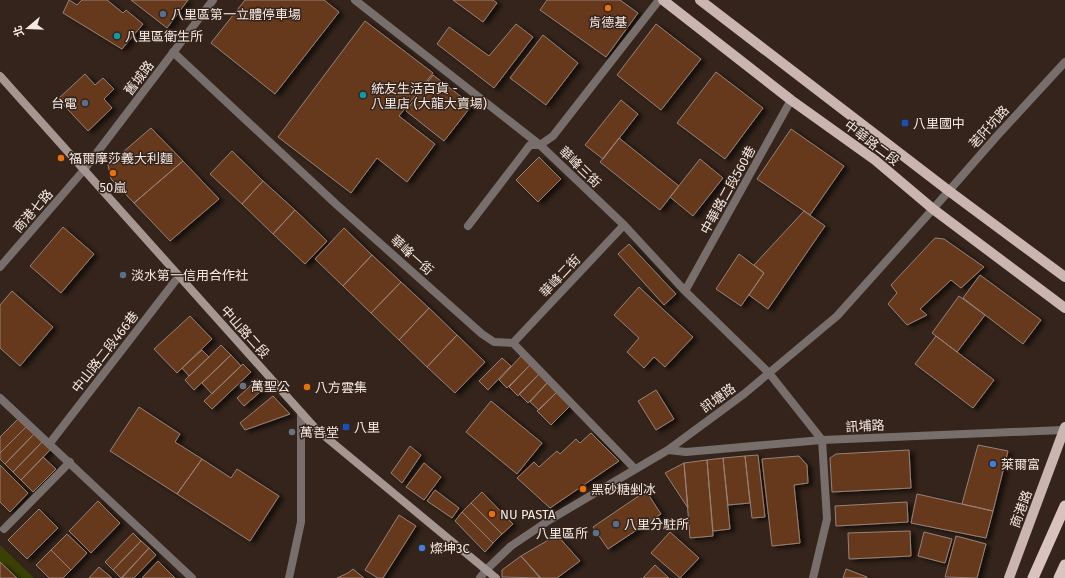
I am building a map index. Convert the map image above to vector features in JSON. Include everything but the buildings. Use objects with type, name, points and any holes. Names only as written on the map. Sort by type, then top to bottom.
[{"type":"highway","points":[[1033,578],[1065,506]]},
{"type":"highway","points":[[1059,578],[1065,565]]},
{"type":"main road","name":"中華路二段","points":[[663,0],[791,100],[875,160],[933,209],[1065,308]]},
{"type":"main road","name":"中華路二段","points":[[700,0],[949,191],[1065,277]]},
{"type":"main road","name":"中山路二段","points":[[0,76],[316,429],[496,578]]},
{"type":"main road","name":"商港路","points":[[1008,578],[1064,428]]},
{"type":"street","name":"舊城路","points":[[83,170],[213,0]]},
{"type":"street","name":"華峰三街","points":[[356,0],[540,145],[624,225],[685,291],[769,373],[822,440]]},
{"type":"street","points":[[468,226],[530,145],[540,145],[553,136],[659,0]]},
{"type":"street","name":"華峰一街","points":[[173,52],[337,205],[482,334],[494,342],[513,343]]},
{"type":"street","name":"荖阡坑路","points":[[933,209],[996,137],[1065,62]]},
{"type":"street","name":"中華路二段560巷","points":[[685,291],[791,100]]},
{"type":"street","name":"商港七路","points":[[0,267],[83,170]]},
{"type":"street","name":"訊塘路","points":[[480,578],[486,570],[511,546],[551,519],[668,450],[744,394],[837,316],[933,209]]},
{"type":"street","name":"華峰二街","points":[[513,343],[624,225]]},
{"type":"street","name":"中山路二段466巷","points":[[50,443],[179,276]]},
{"type":"street","points":[[513,343],[635,469]]},
{"type":"street","points":[[0,398],[50,443],[192,578]]},
{"type":"street","points":[[289,578],[301,522],[301,413]]},
{"type":"street","name":"訊埔路","points":[[668,450],[686,452],[822,440],[1064,428]]},
{"type":"street","points":[[813,578],[826,519],[822,440]]},
{"type":"street","points":[[4,529],[70,462]]},
{"type":"green space","points":[[0,545],[34,578],[0,578]]},
{"type":"place","name":"肯德基","points":[[608,8]]},
{"type":"place","name":"八里區第一立體停車場","points":[[163,14]]},
{"type":"place","name":"八里區衛生所","points":[[117,36]]},
{"type":"place","name":"統友生活百貨 - 八里店 (大龍大賣場)","points":[[363,95]]},
{"type":"place","name":"台電","points":[[85,103]]},
{"type":"place","name":"八里國中","points":[[905,123]]},
{"type":"place","name":"福爾摩莎義大利麵","points":[[61,158]]},
{"type":"place","name":"50嵐","points":[[113,173]]},
{"type":"place","name":"淡水第一信用合作社","points":[[123,275]]},
{"type":"place","name":"萬聖公","points":[[243,386]]},
{"type":"place","name":"八方雲集","points":[[307,387]]},
{"type":"place","name":"八里","points":[[346,427]]},
{"type":"place","name":"萬善堂","points":[[292,432]]},
{"type":"place","name":"萊爾富","points":[[993,464]]},
{"type":"place","name":"黑砂糖剉冰","points":[[583,489]]},
{"type":"place","name":"NU PASTA","points":[[492,514]]},
{"type":"place","name":"八里分駐所","points":[[616,524]]},
{"type":"place","name":"八里區所","points":[[596,533]]},
{"type":"place","name":"燦坤3C","points":[[422,548]]}]
